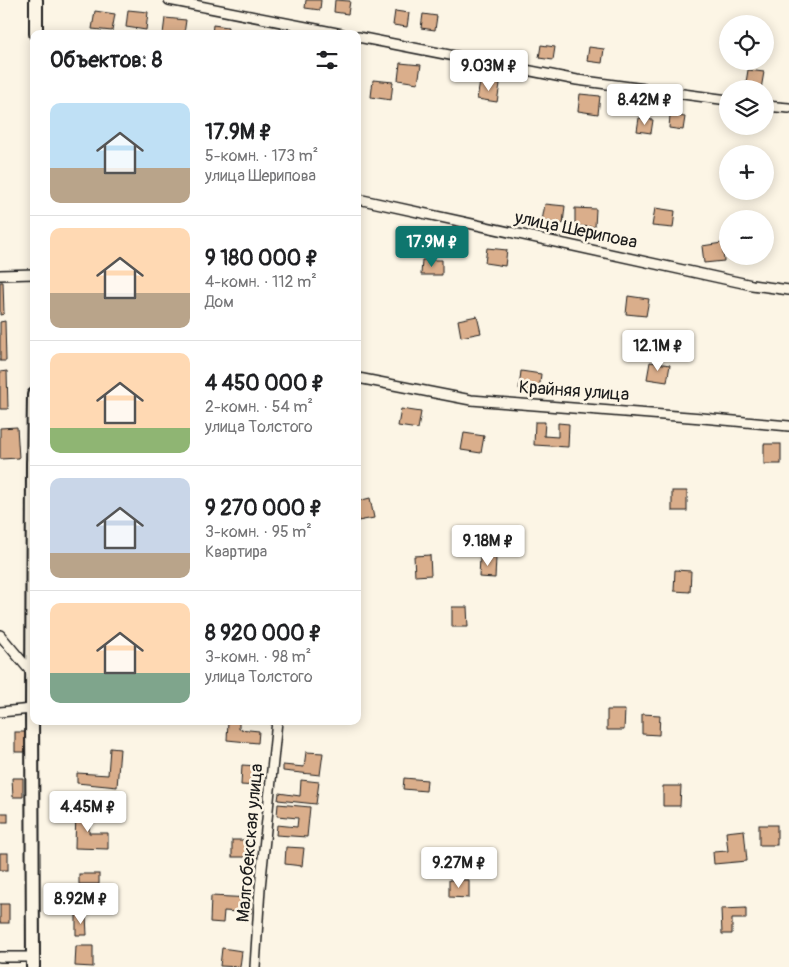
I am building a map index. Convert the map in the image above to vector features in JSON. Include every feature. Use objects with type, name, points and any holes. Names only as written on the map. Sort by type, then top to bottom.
[{"type":"street","points":[[36,0],[36,30]]},
{"type":"street","points":[[169,0],[322,30]]},
{"type":"street","points":[[361,38],[577,80],[719,99]]},
{"type":"street","points":[[774,107],[789,108]]},
{"type":"street","name":"улица Шерипова","points":[[361,200],[743,283],[789,290]]},
{"type":"street","points":[[0,275],[30,274]]},
{"type":"street","name":"Крайняя улица","points":[[361,379],[471,400],[789,426]]},
{"type":"street","points":[[0,635],[30,671]]},
{"type":"street","points":[[0,712],[30,709]]},
{"type":"street","points":[[0,957],[33,962],[32,725]]},
{"type":"street","name":"Малгобекская улица","points":[[255,967],[260,888],[278,725]]},
{"type":"building","points":[[306,0],[321,0],[320,10],[305,8]]},
{"type":"building","points":[[335,0],[350,1],[348,14],[334,12]]},
{"type":"building","points":[[128,10],[148,12],[146,30],[126,27]]},
{"type":"building","points":[[95,11],[115,14],[112,30],[92,29]]},
{"type":"building","points":[[395,11],[409,13],[407,27],[393,25]]},
{"type":"building","points":[[423,14],[437,16],[435,30],[421,28]]},
{"type":"building","points":[[165,18],[186,20],[185,30],[164,30]]},
{"type":"building","points":[[213,25],[228,27],[228,30],[212,30]]},
{"type":"building","points":[[541,45],[555,47],[553,60],[539,58]]},
{"type":"building","points":[[589,47],[604,49],[602,63],[587,61]]},
{"type":"building","points":[[400,63],[421,65],[418,83],[398,80]]},
{"type":"building","points":[[748,70],[764,72],[763,80],[746,80]]},
{"type":"building","points":[[373,80],[393,82],[391,100],[371,97]]},
{"type":"building","points":[[480,82],[500,84],[497,102],[477,99]]},
{"type":"building","points":[[580,94],[600,96],[598,114],[578,111]]},
{"type":"building","points":[[670,115],[685,117],[683,130],[669,128]]},
{"type":"building","points":[[639,118],[653,120],[651,133],[637,131]]},
{"type":"building","points":[[545,204],[565,206],[563,224],[542,221]]},
{"type":"building","points":[[575,208],[596,209],[595,227],[575,226]]},
{"type":"building","points":[[655,208],[675,211],[673,228],[652,226]]},
{"type":"building","points":[[719,243],[719,262],[704,263],[702,246]]},
{"type":"building","points":[[487,248],[507,250],[505,266],[485,263]]},
{"type":"building","points":[[422,260],[442,260],[442,275],[421,275]]},
{"type":"building","points":[[0,282],[3,282],[4,314],[0,315]]},
{"type":"building","points":[[628,296],[649,299],[646,316],[626,314]]},
{"type":"building","points":[[477,316],[481,333],[461,337],[458,320]]},
{"type":"building","points":[[5,321],[6,361],[0,361],[0,322]]},
{"type":"building","points":[[650,362],[670,365],[667,382],[647,379]]},
{"type":"building","points":[[7,371],[8,409],[0,409],[0,372]]},
{"type":"building","points":[[521,371],[541,374],[539,391],[519,389]]},
{"type":"building","points":[[401,409],[421,412],[418,429],[398,426]]},
{"type":"building","points":[[535,422],[545,422],[544,436],[558,437],[558,423],[569,424],[568,447],[534,445]]},
{"type":"building","points":[[17,427],[19,458],[0,459],[0,428]]},
{"type":"building","points":[[464,433],[484,436],[481,453],[461,450]]},
{"type":"building","points":[[764,444],[781,444],[781,464],[764,464]]},
{"type":"building","points":[[672,491],[687,491],[687,511],[672,511]]},
{"type":"building","points":[[370,498],[374,518],[361,520],[361,500]]},
{"type":"building","points":[[430,555],[431,575],[415,576],[414,556]]},
{"type":"building","points":[[480,557],[496,558],[495,578],[479,577]]},
{"type":"building","points":[[675,570],[691,571],[690,592],[674,591]]},
{"type":"building","points":[[452,607],[467,607],[468,627],[452,627]]},
{"type":"building","points":[[607,710],[625,710],[624,730],[607,730]]},
{"type":"building","points":[[642,714],[660,715],[659,735],[642,734]]},
{"type":"building","points":[[228,725],[239,725],[239,729],[259,731],[258,743],[227,740]]},
{"type":"building","points":[[15,732],[25,732],[25,752],[15,752]]},
{"type":"building","points":[[110,748],[120,749],[117,787],[77,783],[77,773],[108,775]]},
{"type":"building","points":[[306,752],[323,753],[320,775],[283,771],[283,765],[304,767]]},
{"type":"building","points":[[242,765],[258,766],[256,786],[241,785]]},
{"type":"building","points":[[12,778],[23,778],[23,797],[13,797]]},
{"type":"building","points":[[404,778],[427,780],[426,791],[403,789]]},
{"type":"building","points":[[301,780],[319,782],[316,804],[278,800],[279,793],[300,796]]},
{"type":"building","points":[[663,786],[681,786],[680,806],[663,806]]},
{"type":"building","points":[[278,804],[310,807],[307,837],[276,835],[277,825],[297,827],[298,818],[277,816]]},
{"type":"building","points":[[76,808],[90,808],[89,833],[108,833],[108,849],[75,848]]},
{"type":"building","points":[[0,813],[8,813],[8,822],[0,822]]},
{"type":"building","points":[[759,825],[777,825],[777,845],[759,845]]},
{"type":"building","points":[[744,830],[747,861],[714,864],[713,852],[728,851],[726,832]]},
{"type":"building","points":[[232,840],[249,840],[249,857],[232,857]]},
{"type":"building","points":[[286,847],[304,848],[302,866],[285,864]]},
{"type":"building","points":[[0,853],[8,853],[8,870],[0,870]]},
{"type":"building","points":[[79,874],[99,874],[99,884],[79,884]]},
{"type":"building","points":[[449,880],[469,880],[469,898],[449,897]]},
{"type":"building","points":[[211,896],[252,898],[251,913],[224,911],[223,923],[210,922]]},
{"type":"building","points":[[0,904],[9,904],[9,923],[0,923]]},
{"type":"building","points":[[746,908],[746,919],[732,919],[732,934],[722,934],[721,909]]},
{"type":"building","points":[[76,915],[86,915],[87,935],[76,935]]},
{"type":"building","points":[[76,946],[93,946],[93,967],[75,966]]},
{"type":"building","points":[[222,948],[242,951],[240,967],[220,966]]}]
